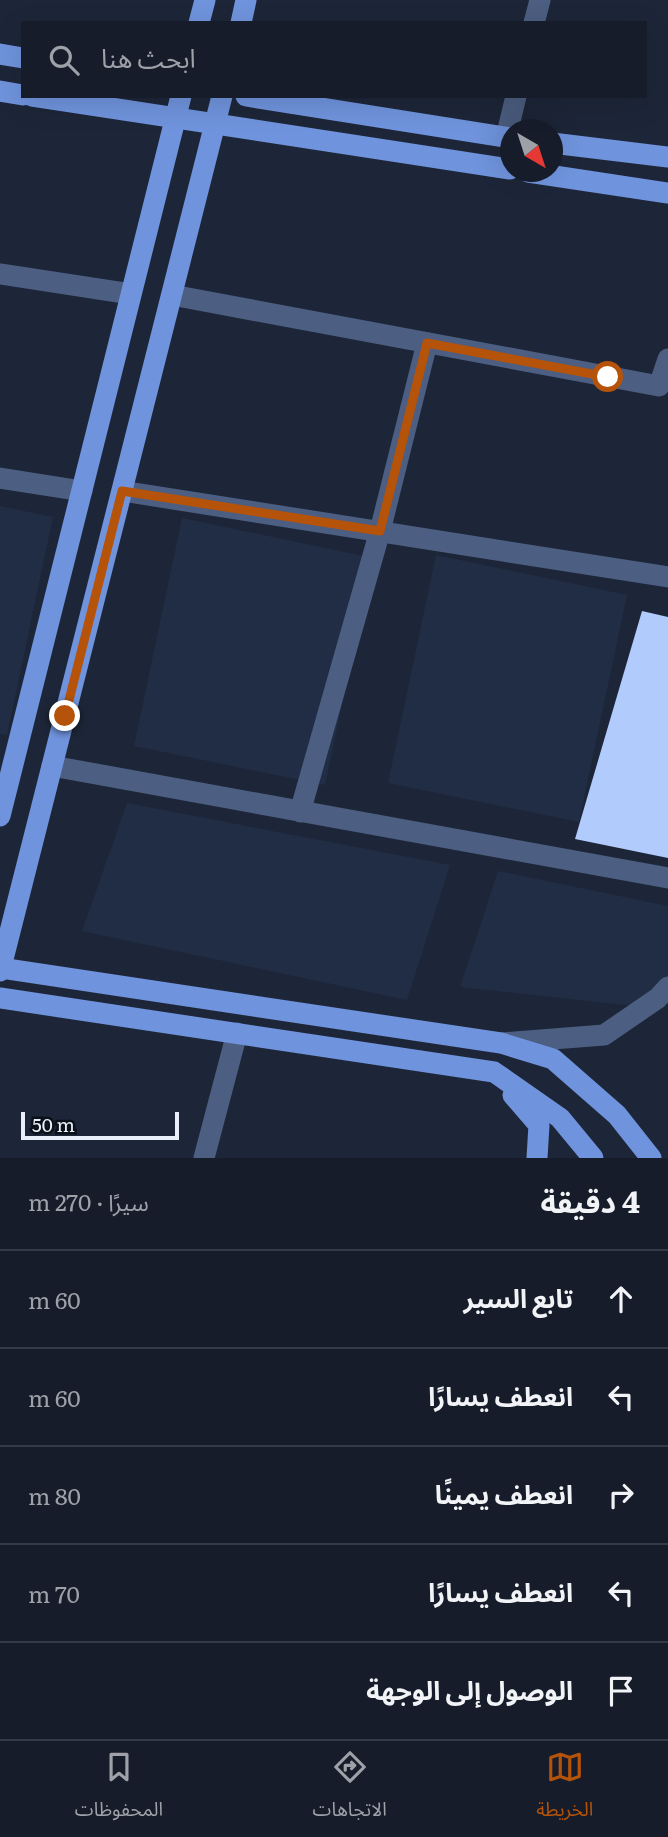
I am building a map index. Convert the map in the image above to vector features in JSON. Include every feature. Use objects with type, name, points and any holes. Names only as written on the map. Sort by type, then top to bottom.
[{"type":"main road","points":[[200,21],[205,0]]},
{"type":"main road","points":[[241,21],[246,0]]},
{"type":"main road","points":[[0,54],[21,58]]},
{"type":"main road","points":[[0,91],[21,95]]},
{"type":"main road","points":[[45,98],[500,167]]},
{"type":"main road","points":[[0,816],[6,770],[82,491],[181,98]]},
{"type":"main road","points":[[222,98],[0,969],[501,1043],[554,1059],[617,1115],[651,1158]]},
{"type":"main road","points":[[258,98],[500,137]]},
{"type":"main road","points":[[563,144],[668,157]]},
{"type":"main road","points":[[563,177],[668,193]]},
{"type":"main road","points":[[0,998],[494,1072],[560,1118],[593,1158]]},
{"type":"main road","points":[[494,1072],[539,1125],[537,1158]]},
{"type":"street","points":[[535,21],[540,0]]},
{"type":"street","points":[[512,119],[516,98]]},
{"type":"street","points":[[0,274],[131,295]]},
{"type":"street","points":[[172,295],[660,386],[668,359]]},
{"type":"street","points":[[300,812],[380,531],[427,343]]},
{"type":"street","points":[[0,478],[82,491]]},
{"type":"street","points":[[122,491],[668,577]]},
{"type":"street","points":[[52,766],[668,878]]},
{"type":"street","points":[[501,1043],[604,1035],[637,1014],[668,987]]},
{"type":"street","points":[[204,1158],[237,1033]]},
{"type":"shaded area","points":[[0,506],[53,517],[7,735],[0,734]]},
{"type":"shaded area","points":[[182,518],[373,558],[325,785],[134,746]]},
{"type":"shaded area","points":[[436,555],[627,595],[579,822],[388,783]]},
{"type":"shaded area","points":[[127,803],[450,865],[407,1000],[82,931]]},
{"type":"shaded area","points":[[498,871],[668,906],[668,990],[652,1008],[460,987]]},
{"type":"building","points":[[642,611],[668,617],[668,858],[575,839]]},
{"type":"route","points":[[65,716],[122,491],[380,531],[427,343],[608,377]]}]
